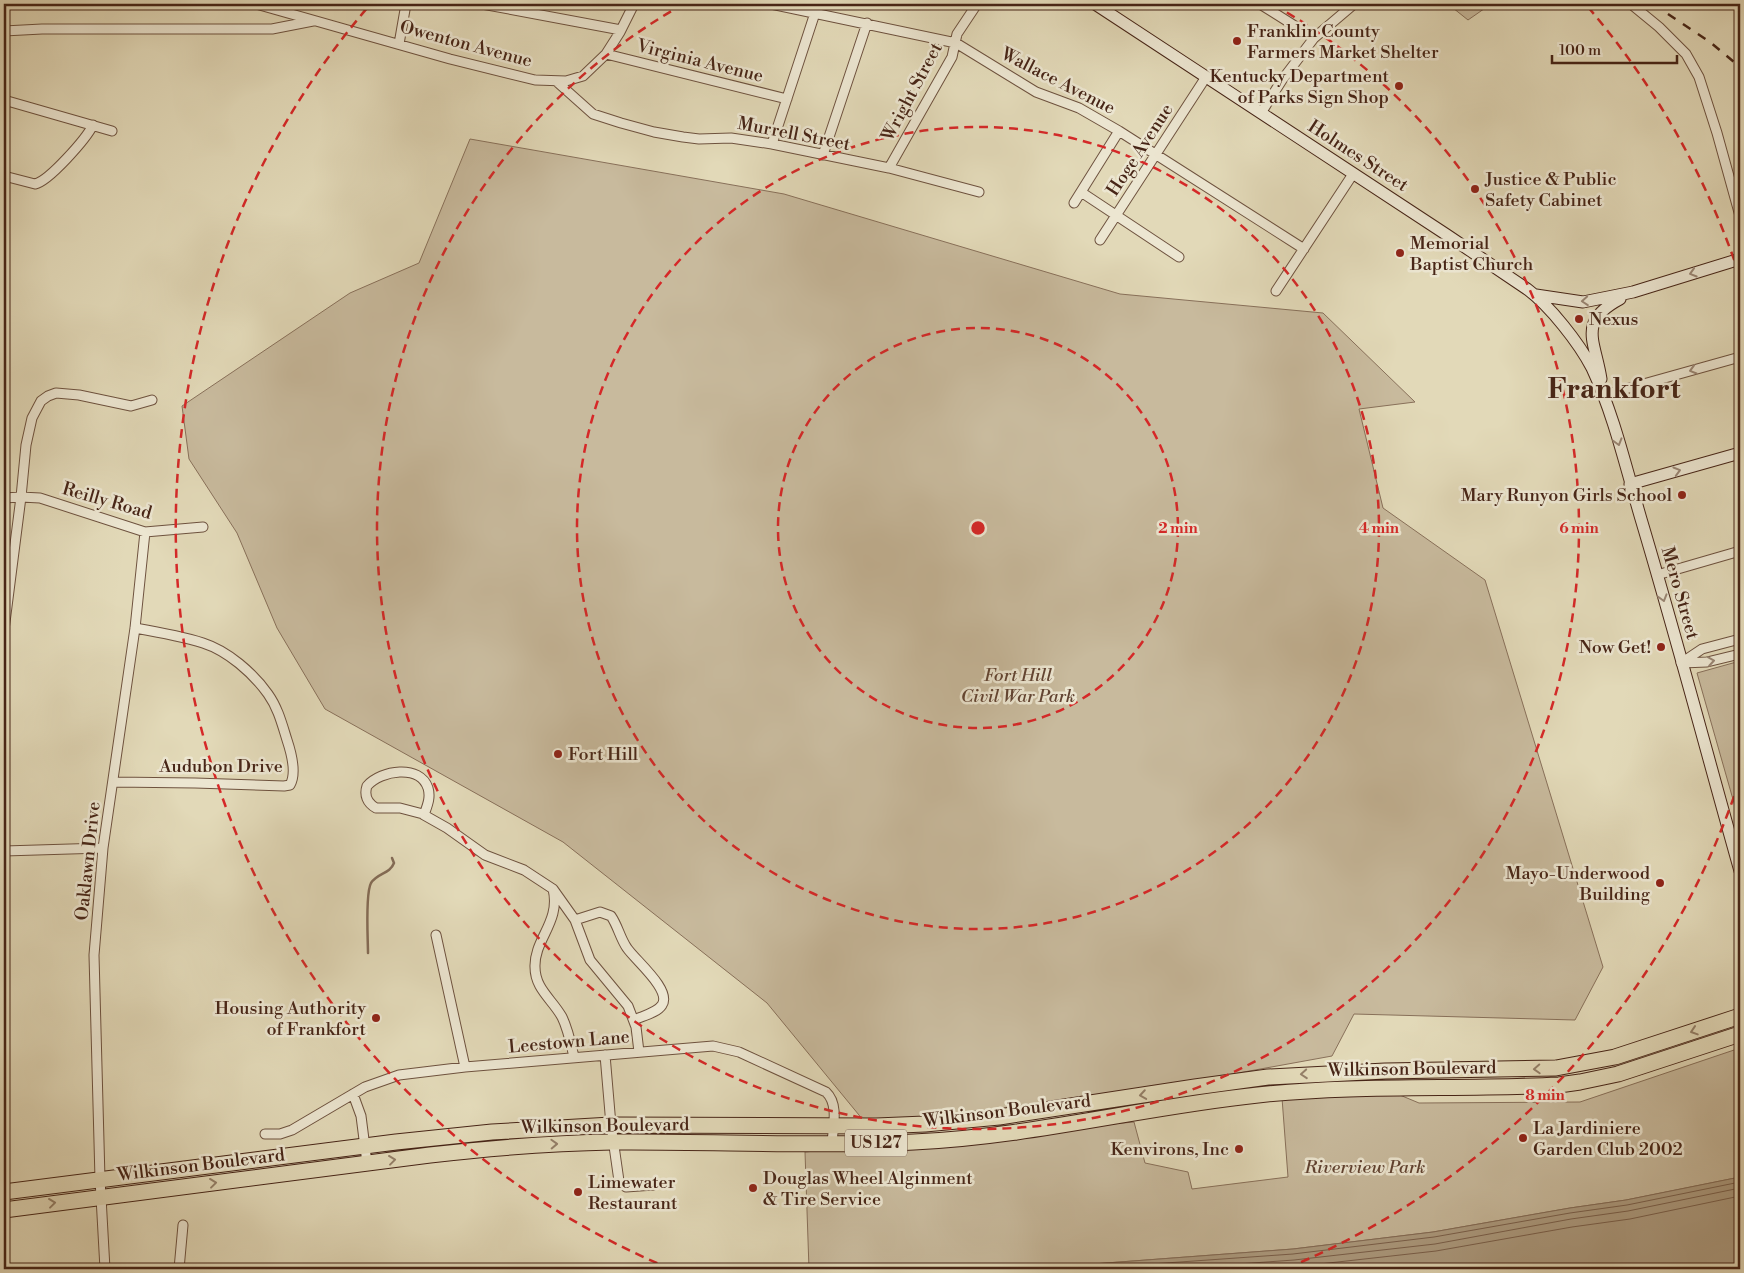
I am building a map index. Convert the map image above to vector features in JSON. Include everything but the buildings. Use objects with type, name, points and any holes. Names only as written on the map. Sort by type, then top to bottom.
[{"type":"highway","name":"Wilkinson Boulevard","points":[[4,1192],[365,1146],[492,1132],[611,1125],[833,1126],[925,1124],[974,1120],[1195,1086],[1292,1075],[1385,1070],[1556,1068],[1615,1057],[1740,1016]]},
{"type":"highway","name":"Wilkinson Boulevard","points":[[4,1210],[367,1163],[501,1148],[614,1142],[891,1143],[975,1137],[1206,1101],[1285,1092],[1379,1087],[1537,1086],[1580,1082],[1618,1074],[1740,1034]]},
{"type":"main road","name":"Holmes Street","points":[[1095,4],[1447,235],[1536,296],[1568,332]]},
{"type":"main road","points":[[1536,296],[1584,302],[1633,292],[1740,259]]},
{"type":"main road","points":[[1604,395],[1592,336],[1593,324],[1603,309],[1633,292]]},
{"type":"main road","name":"Mero Street","points":[[1568,332],[1590,366],[1604,395],[1657,575],[1740,872]]},
{"type":"main road","points":[[1630,484],[1740,453]]},
{"type":"street","name":"Owenton Avenue","points":[[256,4],[450,59],[535,80],[556,81],[566,81],[583,76],[606,54],[634,4]]},
{"type":"street","points":[[399,44],[406,4]]},
{"type":"street","name":"Virginia Avenue","points":[[482,4],[621,30]]},
{"type":"street","name":"Wallace Avenue","points":[[772,4],[956,44],[1036,92],[1079,108],[1119,131],[1304,249]]},
{"type":"street","name":"Wright Street","points":[[889,168],[952,57],[957,34],[976,4]]},
{"type":"street","points":[[1260,4],[1314,38]]},
{"type":"street","points":[[1261,113],[1282,80],[1314,38],[1354,4]]},
{"type":"street","points":[[1631,4],[1659,27],[1686,54],[1698,77],[1717,133],[1740,216]]},
{"type":"street","points":[[772,144],[815,13]]},
{"type":"street","points":[[4,31],[42,29],[272,29],[316,21]]},
{"type":"street","points":[[823,155],[867,24]]},
{"type":"street","name":"Virginia Avenue","points":[[606,54],[787,99]]},
{"type":"street","name":"Hoge Avenue","points":[[1100,240],[1206,77]]},
{"type":"street","name":"Murrell Street","points":[[556,81],[593,114],[654,132],[699,139],[731,138],[772,144],[889,168],[979,192]]},
{"type":"street","points":[[4,100],[112,131]]},
{"type":"street","points":[[4,176],[35,184],[48,178],[86,137],[93,125]]},
{"type":"street","points":[[1074,203],[1119,131]]},
{"type":"street","points":[[1276,291],[1353,174]]},
{"type":"street","points":[[1081,192],[1179,256]]},
{"type":"street","points":[[1604,395],[1740,357]]},
{"type":"street","points":[[4,630],[26,445],[32,418],[41,401],[56,393],[79,395],[131,406],[152,400]]},
{"type":"street","name":"Reilly Road","points":[[4,498],[40,498],[145,532],[203,527]]},
{"type":"street","name":"Oaklawn Drive","points":[[105,1269],[100,1179],[94,955],[103,848],[135,628],[145,532]]},
{"type":"street","points":[[1657,575],[1740,551]]},
{"type":"street","name":"Audubon Drive","points":[[114,782],[284,786],[290,785],[293,780],[290,748],[279,714],[269,694],[252,676],[230,657],[205,644],[188,638],[135,628]]},
{"type":"street","points":[[1682,663],[1702,649],[1740,639]]},
{"type":"street","points":[[1682,663],[1708,662],[1740,654]]},
{"type":"street","points":[[424,815],[429,799],[428,787],[420,776],[408,772],[385,775],[370,783],[366,790],[366,797],[371,805],[376,808],[400,808],[424,815],[447,828],[485,855],[524,870],[553,889],[575,920],[590,960],[628,1006],[634,1020],[639,1052]]},
{"type":"street","points":[[4,851],[103,848]]},
{"type":"street","points":[[553,889],[554,908],[550,925],[537,953],[535,969],[539,985],[562,1018],[574,1057]]},
{"type":"street","points":[[554,908],[566,908]]},
{"type":"street","points":[[575,920],[600,912],[611,916],[628,949],[658,986],[663,995],[662,1006],[634,1020]]},
{"type":"street","points":[[436,935],[465,1067]]},
{"type":"street","name":"Leestown Lane","points":[[265,1134],[280,1134],[292,1130],[353,1094],[399,1075],[465,1067],[714,1046],[739,1052],[826,1092],[832,1099],[834,1107],[832,1143]]},
{"type":"street","points":[[605,1055],[611,1125],[620,1184],[630,1187],[654,1186]]},
{"type":"street","points":[[353,1094],[361,1116],[367,1163]]},
{"type":"street","points":[[178,1269],[182,1226]]},
{"type":"green space","points":[[1448,4],[1491,4],[1468,20]]},
{"type":"green space","name":"Fort Hill Civil War Park","points":[[470,139],[784,194],[1120,294],[1323,313],[1415,402],[1359,409],[1383,508],[1485,580],[1603,967],[1575,1020],[1354,1014],[1332,1056],[985,1119],[868,1126],[767,1003],[563,842],[325,709],[277,628],[237,533],[189,459],[182,406],[350,293],[419,263]]},
{"type":"green space","points":[[1740,661],[1740,824],[1697,673]]},
{"type":"green space","name":"Riverview Park","points":[[1740,1048],[1740,1177],[1626,1200],[1433,1232],[1293,1249],[1026,1269],[809,1269],[805,1152],[1134,1122],[1145,1163],[1188,1172],[1192,1189],[1288,1177],[1282,1098],[1395,1093],[1419,1103],[1580,1102]]},
{"type":"water","points":[[1740,1177],[1740,1269],[1026,1269],[1293,1249],[1433,1232],[1626,1200]]},
{"type":"waterway","points":[[368,953],[367,906],[369,889],[371,883],[377,877],[392,867],[394,863],[392,858]]},
{"type":"railway","points":[[1653,4],[1710,42],[1740,67]]},
{"type":"place","name":"Franklin County Farmers Market Shelter","points":[[1237,41]]},
{"type":"place","name":"Kentucky Department of Parks Sign Shop","points":[[1399,86]]},
{"type":"place","name":"Justice & Public Safety Cabinet","points":[[1475,189]]},
{"type":"place","name":"Memorial Baptist Church","points":[[1400,253]]},
{"type":"place","name":"Nexus","points":[[1579,319]]},
{"type":"place","name":"Mary Runyon Girls School","points":[[1682,495]]},
{"type":"place","name":"Now Get!","points":[[1661,647]]},
{"type":"place","name":"Fort Hill","points":[[558,754]]},
{"type":"place","name":"Mayo-Underwood Building","points":[[1660,883]]},
{"type":"place","name":"Housing Authority of Frankfort","points":[[376,1018]]},
{"type":"place","name":"La Jardiniere Garden Club 2002","points":[[1523,1138]]},
{"type":"place","name":"Kenvirons, Inc","points":[[1239,1149]]},
{"type":"place","name":"Douglas Wheel Alginment & Tire Service","points":[[753,1188]]},
{"type":"place","name":"Limewater Restaurant","points":[[578,1192]]},
{"type":"district","name":"Frankfort","points":[[1614,389]]}]
